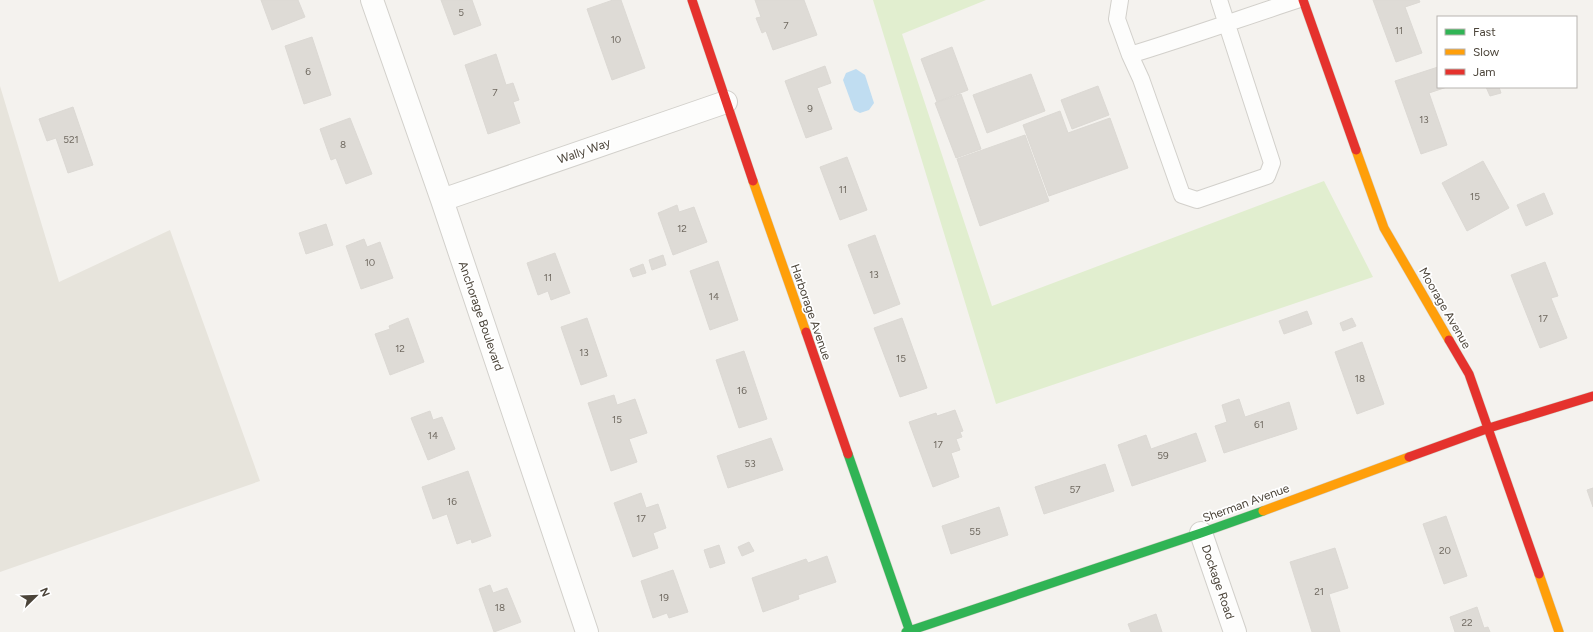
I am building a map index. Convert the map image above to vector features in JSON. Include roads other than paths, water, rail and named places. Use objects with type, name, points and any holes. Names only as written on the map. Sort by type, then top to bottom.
[{"type":"street","name":"Anchorage Boulevard","points":[[372,0],[442,200],[587,632]]},
{"type":"street","name":"Harborage Avenue","points":[[692,0],[908,632]]},
{"type":"street","name":"Moorage Avenue","points":[[1303,0],[1384,228],[1469,374],[1559,632]]},
{"type":"street","name":"Wally Way","points":[[442,200],[726,102]]},
{"type":"street","name":"Sherman Avenue","points":[[908,632],[1201,532],[1489,428],[1593,396]]},
{"type":"street","name":"Dockage Road","points":[[1201,532],[1235,632]]},
{"type":"lane","points":[[1120,0],[1117,19],[1130,55],[1141,79],[1182,195],[1197,200],[1267,176],[1272,163],[1218,0]]},
{"type":"lane","points":[[1130,55],[1297,0]]},
{"type":"water","points":[[856,69],[865,75],[874,103],[869,110],[860,113],[854,110],[843,80],[846,73]]}]
